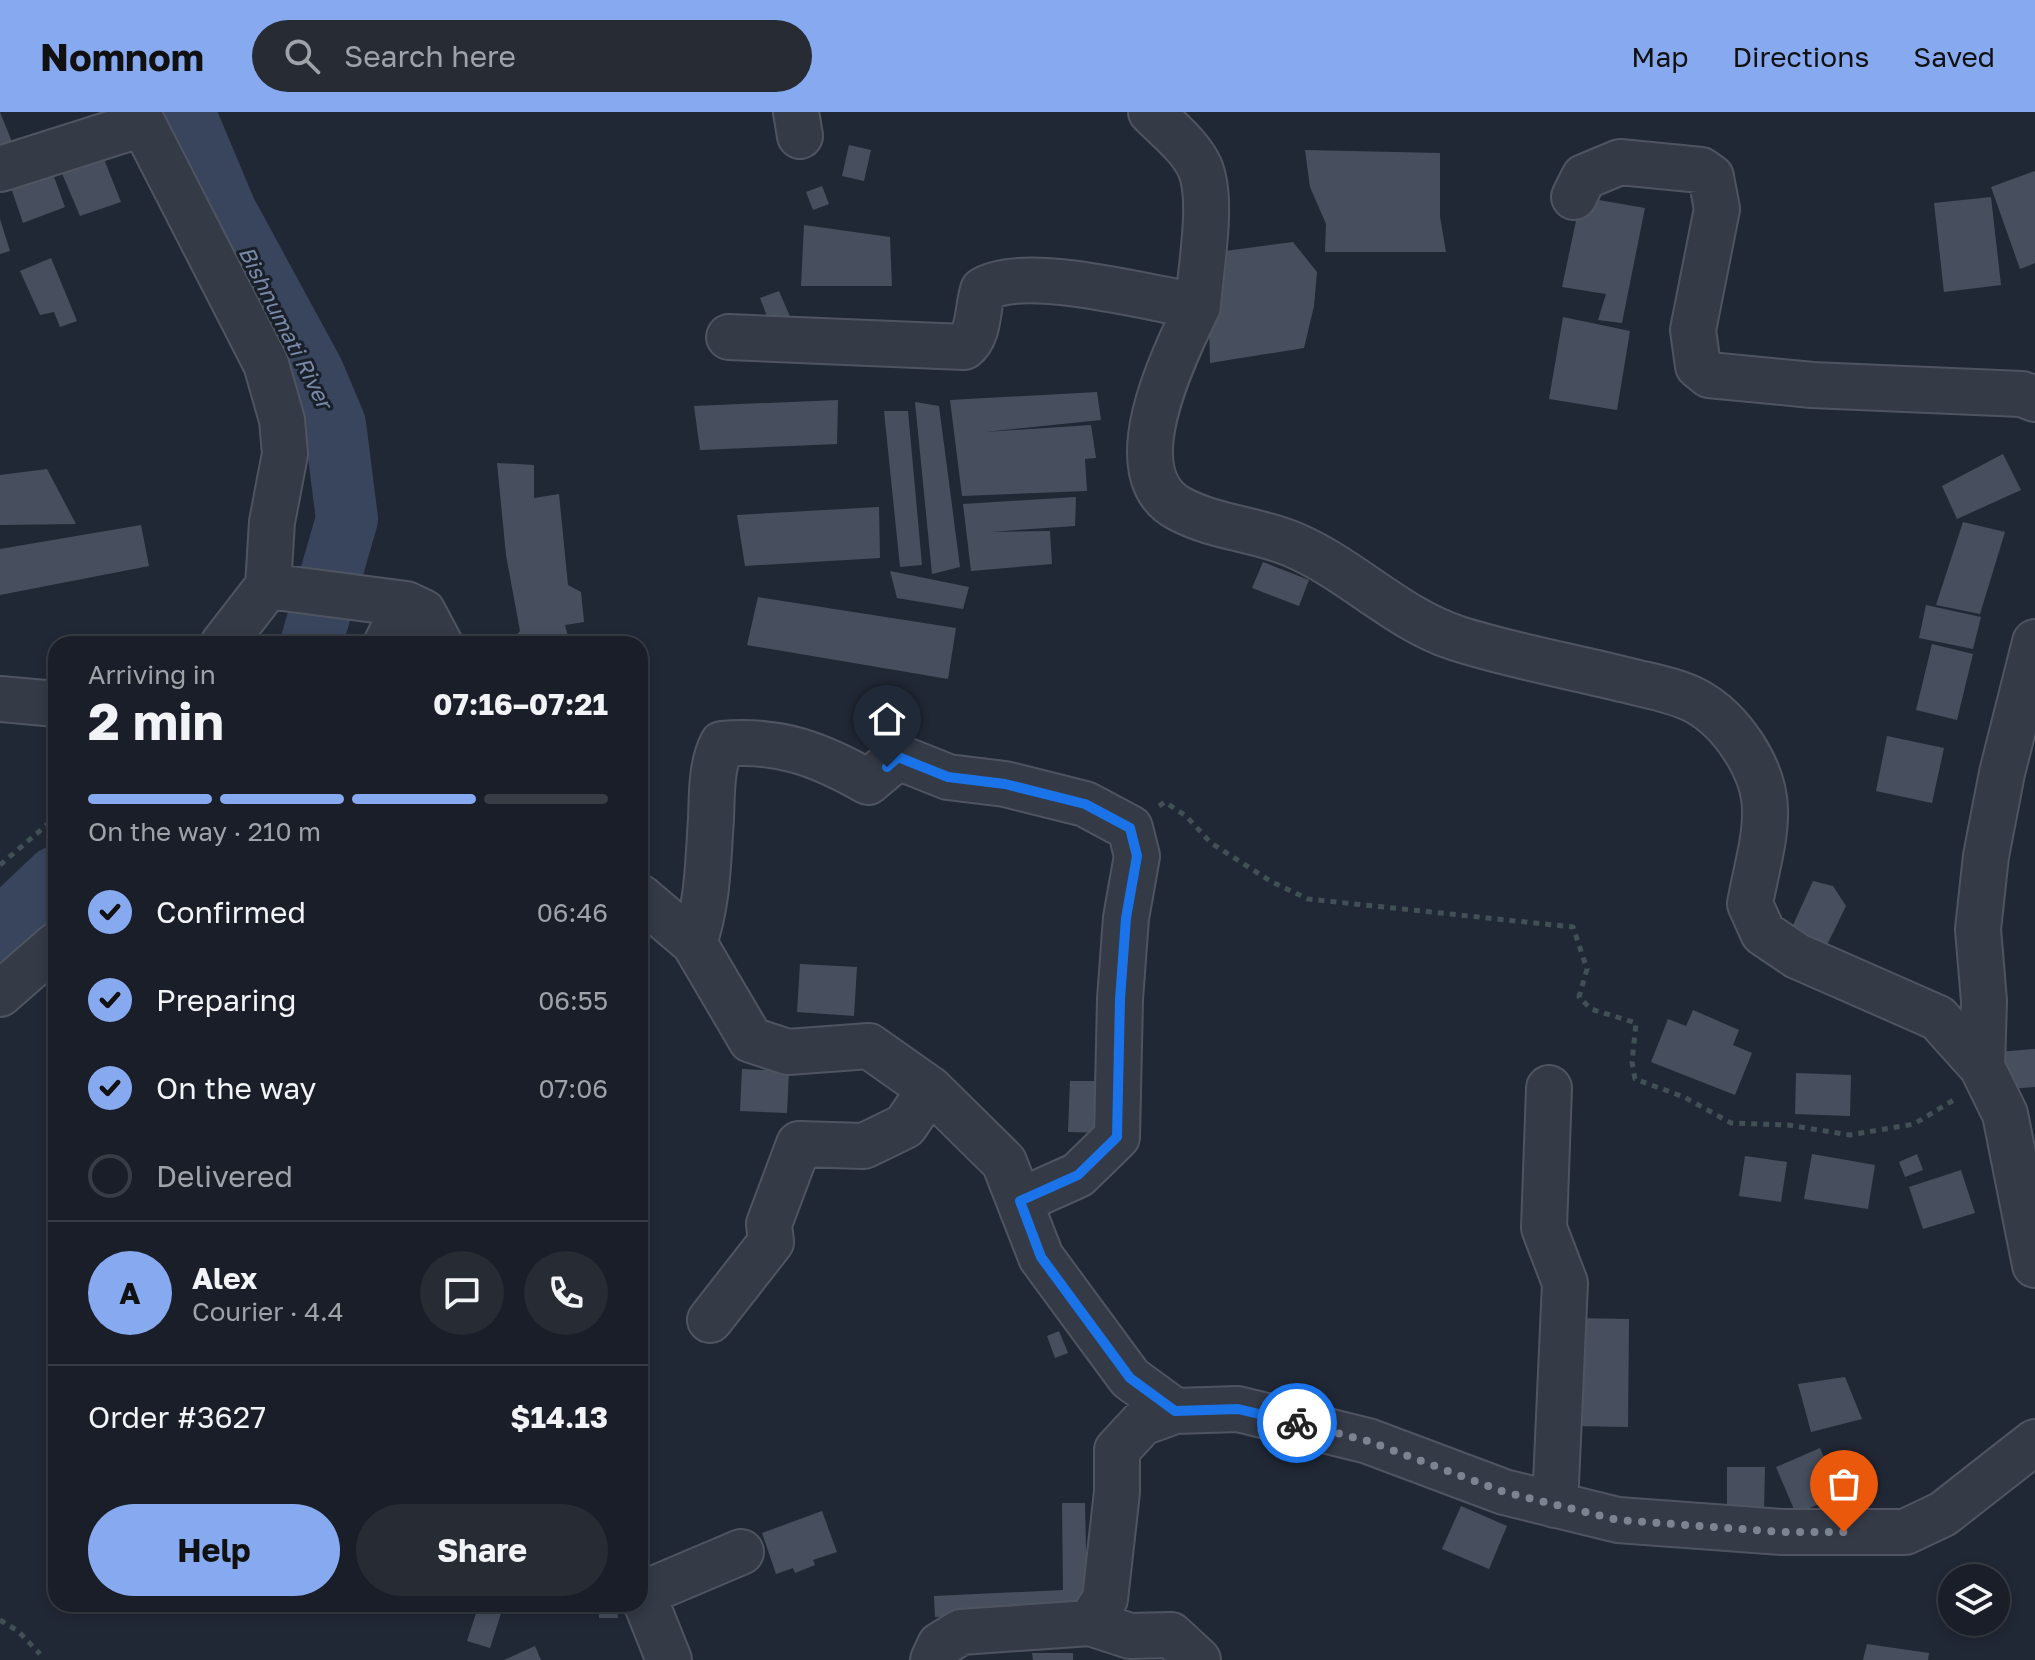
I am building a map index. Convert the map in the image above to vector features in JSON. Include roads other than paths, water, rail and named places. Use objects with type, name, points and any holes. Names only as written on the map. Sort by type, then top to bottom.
[{"type":"street","points":[[1151,112],[1185,147],[1201,169],[1205,205],[1198,306],[1158,395],[1150,425],[1156,482],[1167,501],[1214,524],[1284,541],[1315,554],[1415,620],[1454,637],[1640,684],[1698,702],[1744,748],[1758,772],[1765,808],[1750,904],[1763,933],[1797,956],[1938,1018],[1986,1073],[2005,1114],[2035,1265]]},
{"type":"street","points":[[0,169],[139,118],[273,381],[285,454],[272,522],[268,586],[229,636]]},
{"type":"street","points":[[1574,197],[1584,177],[1620,162],[1701,170],[1711,177],[1717,209],[1693,330],[1698,366],[1709,375],[1827,386],[2022,394],[2035,399]]},
{"type":"street","points":[[729,337],[964,347],[971,342],[976,329],[983,290],[994,283],[1073,283],[1198,306]]},
{"type":"street","points":[[268,586],[391,603],[423,612],[436,636]]},
{"type":"street","points":[[387,636],[391,603]]},
{"type":"street","points":[[1986,1073],[1978,929],[1986,856],[2002,773],[2035,642]]},
{"type":"street","points":[[0,699],[48,703]]},
{"type":"street","points":[[694,943],[704,914],[712,796],[717,755],[722,744],[754,741],[820,755],[868,782],[898,757],[948,777],[1005,784],[1085,804],[1130,828],[1137,856],[1126,918],[1120,999],[1117,1137],[1078,1175],[1020,1201]]},
{"type":"street","points":[[648,904],[694,943],[751,1040],[788,1052],[869,1046],[930,1089],[1004,1162],[1041,1257],[1130,1378],[1175,1411]]},
{"type":"street","points":[[0,994],[48,952]]},
{"type":"street","points":[[1549,1088],[1544,1228],[1565,1283],[1555,1505]]},
{"type":"street","points":[[710,1320],[771,1242],[769,1224],[799,1144],[864,1146],[905,1126],[930,1089]]},
{"type":"street","points":[[1090,1623],[1105,1599],[1117,1492],[1117,1450],[1142,1423],[1175,1411],[1238,1409],[1311,1426],[1368,1441],[1504,1492],[1633,1521],[1782,1532],[1905,1532],[1943,1514],[2035,1442]]},
{"type":"street","points":[[648,1597],[656,1588],[741,1552]]},
{"type":"street","points":[[648,1608],[669,1660]]},
{"type":"street","points":[[933,1660],[940,1645],[961,1632],[1090,1623],[1130,1636],[1171,1635],[1198,1660]]},
{"type":"waterway","name":"Bishnumati River","points":[[184,112],[226,212],[313,372],[335,424],[347,519],[313,636]]},
{"type":"waterway","name":"Bishnumati River","points":[[0,930],[48,885]]}]
